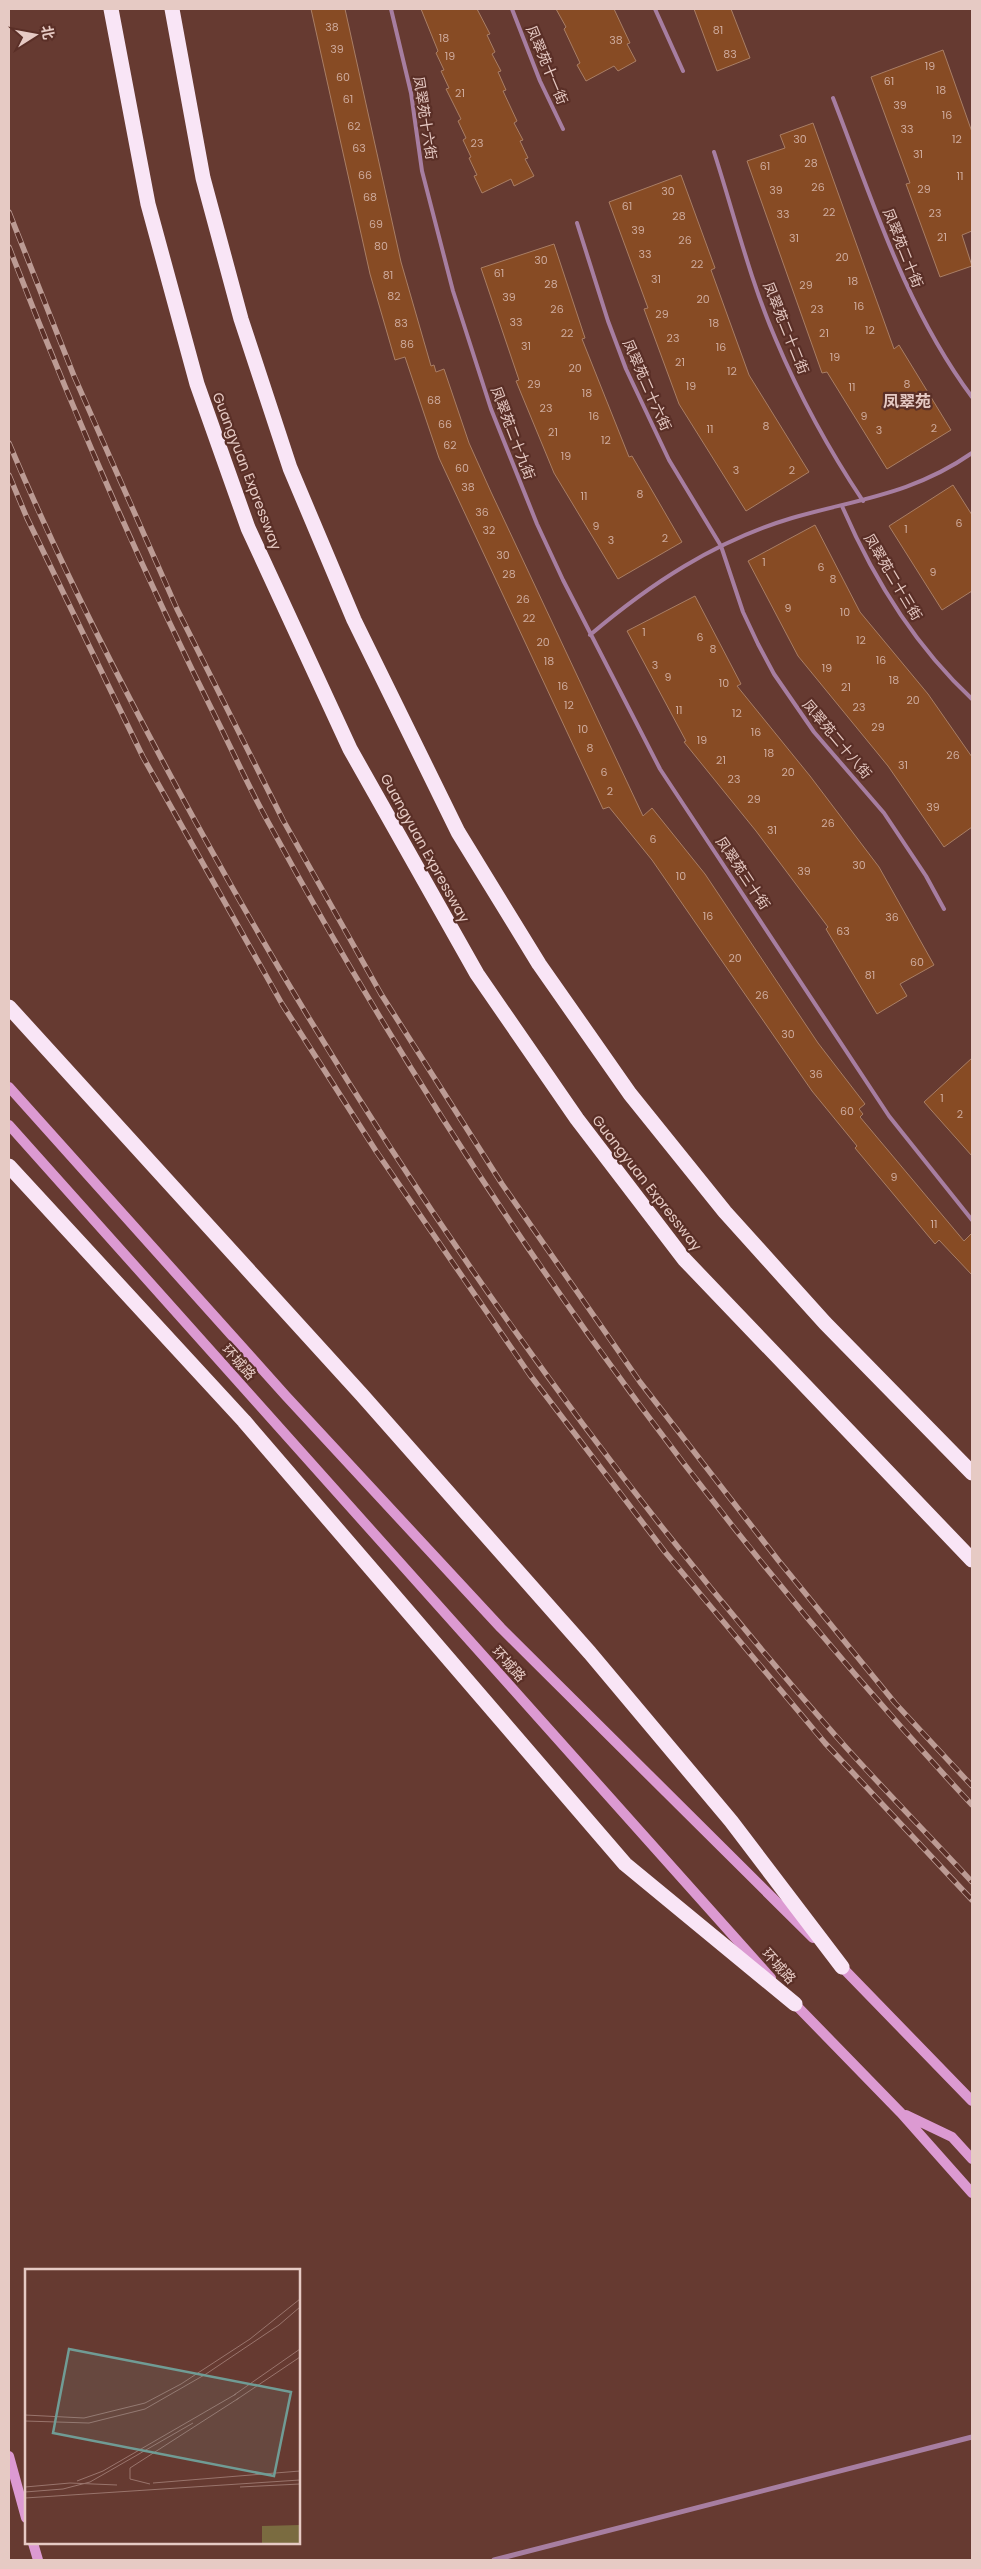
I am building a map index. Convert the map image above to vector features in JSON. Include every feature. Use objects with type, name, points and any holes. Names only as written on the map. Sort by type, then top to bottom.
[{"type":"highway","name":"Guangyuan Expressway","points":[[111,9],[148,204],[197,384],[248,528],[350,749],[477,974],[577,1119],[684,1259],[972,1560]]},
{"type":"highway","points":[[172,9],[204,178],[241,319],[290,468],[354,620],[458,832],[545,972],[630,1094],[701,1182],[825,1324],[972,1473]]},
{"type":"highway","points":[[9,1007],[362,1395],[590,1653],[731,1821],[842,1967]]},
{"type":"highway","points":[[9,1166],[244,1421],[625,1864],[795,2004]]},
{"type":"main road","name":"环城路","points":[[9,1087],[286,1396],[501,1628],[842,1967],[972,2101]]},
{"type":"main road","name":"环城路","points":[[9,1125],[795,2004],[901,2113],[972,2193]]},
{"type":"main road","points":[[901,2113],[952,2137],[972,2158]]},
{"type":"main road","points":[[9,2456],[25,2514]]},
{"type":"main road","points":[[33,2544],[38,2560]]},
{"type":"street","points":[[494,2560],[972,2437]]},
{"type":"lane","name":"凤翠苑十六街","points":[[391,9],[411,93],[422,171],[436,231]]},
{"type":"lane","name":"凤翠苑十一街","points":[[512,9],[540,81],[563,129]]},
{"type":"lane","points":[[655,9],[683,71]]},
{"type":"lane","name":"凤翠苑二十街","points":[[833,98],[910,297],[942,354],[972,397]]},
{"type":"lane","name":"凤翠苑二十二街","points":[[714,152],[760,300],[775,339],[813,420],[863,502]]},
{"type":"lane","name":"凤翠苑二十六街","points":[[577,223],[608,321],[630,377],[669,460],[720,546]]},
{"type":"lane","name":"凤翠苑二十九街","points":[[436,231],[458,308],[491,409],[537,524],[590,636]]},
{"type":"lane","points":[[590,636],[652,586],[720,546],[790,519],[863,502],[918,483],[971,454],[972,460]]},
{"type":"lane","name":"凤翠苑二十三街","points":[[842,506],[869,563],[901,617],[941,667],[972,699]]},
{"type":"lane","name":"凤翠苑二十八街","points":[[720,546],[743,612],[774,674],[814,732],[884,813],[926,876],[944,909]]},
{"type":"lane","name":"凤翠苑三十街","points":[[590,636],[660,769],[890,1116],[972,1220]]},
{"type":"building","points":[[311,9],[345,9],[401,262],[431,366],[434,365],[436,372],[444,369],[469,443],[643,816],[652,808],[705,874],[818,1043],[865,1104],[859,1109],[863,1114],[860,1117],[964,1241],[972,1233],[972,1275],[939,1240],[935,1244],[855,1148],[857,1146],[812,1091],[652,860],[609,807],[603,809],[439,458],[405,357],[395,360],[370,274]]},
{"type":"building","points":[[421,9],[477,9],[490,34],[487,35],[495,52],[492,54],[501,71],[498,72],[506,90],[503,91],[517,121],[514,123],[523,140],[520,141],[528,158],[525,159],[534,176],[514,186],[511,179],[482,193],[474,176],[477,175],[469,158],[471,157],[463,140],[466,138],[458,121],[461,119],[446,89],[449,88],[441,71],[444,70]]},
{"type":"building","points":[[556,9],[614,9],[630,43],[627,44],[636,61],[618,71],[614,66],[586,81],[577,65],[580,63],[564,29],[566,27]]},
{"type":"building","points":[[694,9],[731,9],[750,58],[717,71]]},
{"type":"building","points":[[943,50],[972,132],[972,231],[962,235],[972,266],[940,277],[906,184],[910,183],[871,77]]},
{"type":"building","points":[[813,123],[894,349],[899,345],[951,430],[887,469],[827,372],[822,373],[747,161],[785,148],[780,135]]},
{"type":"building","points":[[681,175],[715,268],[711,270],[749,375],[809,472],[746,511],[679,404],[644,309],[648,308],[609,202]]},
{"type":"building","points":[[554,244],[585,338],[582,339],[629,457],[632,456],[682,542],[618,579],[554,473],[516,381],[519,380],[481,268]]},
{"type":"building","points":[[953,485],[972,515],[972,591],[942,610],[889,526]]},
{"type":"building","points":[[815,525],[860,612],[928,694],[972,757],[972,827],[944,847],[888,766],[798,656],[748,561]]},
{"type":"building","points":[[695,596],[741,684],[737,686],[810,776],[879,867],[934,965],[900,984],[907,996],[877,1014],[826,929],[828,927],[756,831],[684,742],[686,741],[627,631]]},
{"type":"building","points":[[972,1058],[972,1156],[924,1102]]},
{"type":"railway","points":[[9,212],[74,376],[177,609],[283,820],[381,994],[502,1184],[640,1382],[778,1560],[895,1703],[972,1786]]},
{"type":"railway","points":[[9,247],[57,368],[134,546],[244,776],[346,960],[424,1089],[506,1215],[592,1339],[681,1460],[774,1578],[871,1693],[972,1805]]},
{"type":"railway","points":[[9,443],[85,610],[140,719],[198,827],[294,993],[363,1105],[435,1215],[509,1323],[667,1533],[835,1735],[972,1882]]},
{"type":"railway","points":[[9,475],[27,518],[143,757],[282,1004],[376,1151],[530,1375],[665,1552],[825,1743],[972,1900]]},
{"type":"district","name":"凤翠苑","points":[[907,401]]}]
